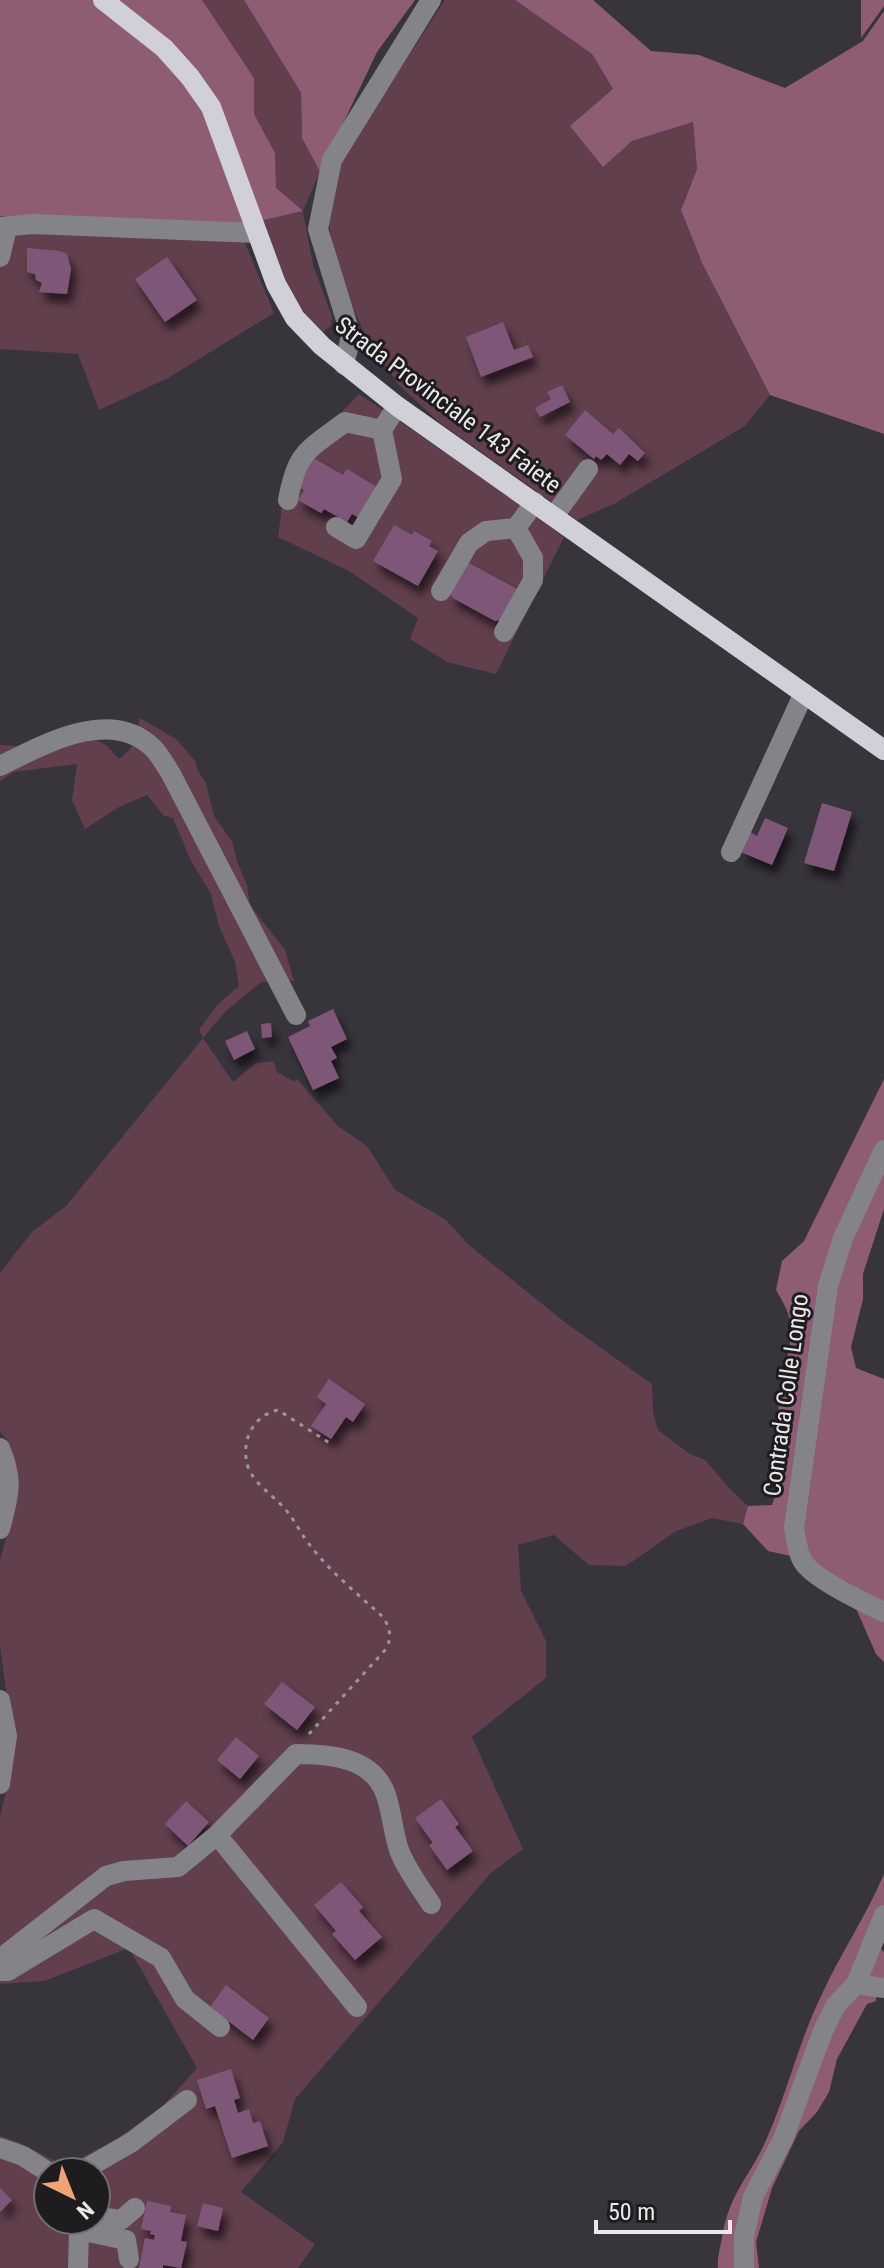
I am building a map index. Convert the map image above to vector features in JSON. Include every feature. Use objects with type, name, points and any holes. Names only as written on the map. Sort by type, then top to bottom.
[{"type":"main road","name":"Strada Provinciale 143 Faiete","points":[[103,0],[164,48],[211,107],[284,302],[295,318],[344,365],[397,406],[884,750]]},
{"type":"street","points":[[344,365],[351,336],[318,229],[332,160],[431,0]]},
{"type":"street","points":[[0,257],[4,227],[33,224],[257,233]]},
{"type":"street","points":[[336,527],[356,539],[392,479],[382,430],[397,406]]},
{"type":"street","points":[[288,500],[294,470],[304,453],[345,422],[382,430]]},
{"type":"street","points":[[554,516],[588,469]]},
{"type":"street","points":[[441,591],[469,543],[486,531],[516,528],[535,502]]},
{"type":"street","points":[[504,632],[533,580],[533,558],[516,528]]},
{"type":"street","points":[[731,852],[804,693]]},
{"type":"street","points":[[0,766],[53,740],[98,729],[129,733],[152,748],[171,774],[296,1015]]},
{"type":"street","name":"Contrada Colle Longo","points":[[884,1150],[843,1238],[828,1286],[794,1528],[802,1560],[807,1566],[847,1595],[884,1612]]},
{"type":"street","points":[[0,1448],[10,1472],[0,1529]]},
{"type":"street","points":[[0,1700],[7,1736],[0,1784]]},
{"type":"street","points":[[0,1959],[106,1876],[124,1871],[178,1867],[217,1835],[296,1754],[324,1754],[351,1760],[373,1774],[386,1794],[391,1825],[401,1855],[431,1904]]},
{"type":"street","points":[[217,1835],[357,2007]]},
{"type":"street","points":[[744,2268],[744,2236],[753,2197],[783,2139],[823,2031],[836,2005],[856,1984],[884,1915]]},
{"type":"street","points":[[0,1971],[8,1971],[94,1919],[161,1958],[185,1999],[220,2027]]},
{"type":"street","points":[[856,1984],[884,1988]]},
{"type":"street","points":[[108,2156],[132,2142],[187,2100]]},
{"type":"street","points":[[0,2148],[32,2162]]},
{"type":"street","points":[[112,2219],[121,2220],[135,2208]]},
{"type":"street","points":[[77,2236],[78,2268]]},
{"type":"street","points":[[112,2236],[126,2240],[129,2259]]},
{"type":"path","points":[[296,1754],[300,1744],[386,1649],[391,1639],[390,1629],[384,1618],[307,1542],[284,1508],[263,1489],[249,1468],[246,1448],[256,1421],[266,1412],[278,1410],[331,1444]]},
{"type":"shaded area","points":[[0,0],[202,0],[254,78],[254,114],[275,153],[276,188],[303,211],[238,226],[42,221],[0,216]]},
{"type":"shaded area","points":[[202,0],[244,0],[301,93],[302,138],[320,172],[303,211],[313,265],[332,316],[331,326],[323,332],[292,294],[261,220],[302,211],[276,188],[275,153],[254,114],[254,78]]},
{"type":"shaded area","points":[[244,0],[415,0],[377,52],[320,172],[302,138],[301,93]]},
{"type":"shaded area","points":[[445,0],[515,0],[592,54],[613,89],[602,166],[632,141],[693,122],[697,169],[681,210],[702,263],[770,395],[745,426],[614,504],[577,520],[439,422],[398,384],[365,335],[340,278],[329,225],[339,163]]},
{"type":"shaded area","points":[[515,0],[593,0],[651,51],[699,55],[785,88],[863,41],[884,11],[884,434],[770,395],[702,263],[681,210],[697,169],[693,122],[632,141],[603,167],[570,126],[613,89],[592,54]]},
{"type":"shaded area","points":[[861,0],[884,0],[884,6],[861,38]]},
{"type":"shaded area","points":[[0,216],[42,221],[238,226],[274,313],[168,378],[99,410],[78,354],[0,349]]},
{"type":"shaded area","points":[[359,394],[564,537],[496,674],[447,662],[410,639],[418,618],[349,571],[278,537],[287,469]]},
{"type":"shaded area","points":[[140,718],[176,739],[195,761],[206,783],[214,816],[232,841],[247,885],[250,905],[285,950],[294,981],[261,982],[226,1011],[203,1038],[199,1030],[217,1005],[239,986],[235,962],[219,926],[211,894],[191,861],[173,818],[164,816],[147,795],[119,807],[85,829],[72,800],[77,764],[14,772],[0,781],[0,745],[15,746],[32,755],[91,737],[107,746],[119,759],[132,746]]},
{"type":"shaded area","points":[[203,1038],[233,1082],[256,1063],[273,1061],[277,1072],[293,1081],[298,1080],[338,1126],[367,1146],[395,1190],[446,1220],[470,1246],[566,1323],[652,1384],[653,1412],[658,1430],[690,1454],[705,1460],[748,1506],[743,1524],[712,1518],[676,1531],[626,1566],[589,1565],[554,1535],[518,1545],[521,1591],[546,1641],[546,1678],[472,1737],[523,1849],[491,1873],[295,2099],[283,2142],[241,2192],[315,2244],[298,2268],[0,2268],[0,2136],[45,2156],[32,2156],[32,2236],[112,2236],[112,2156],[84,2156],[115,2140],[162,2107],[197,2068],[129,1948],[44,1981],[0,1984],[0,1817],[9,1777],[11,1727],[0,1646],[0,1561],[12,1515],[15,1471],[7,1440],[0,1432],[0,1273],[32,1232],[66,1206]]},
{"type":"shaded area","points":[[884,1079],[884,1209],[863,1274],[863,1299],[851,1347],[856,1368],[884,1379],[884,1662],[876,1654],[854,1604],[795,1557],[768,1551],[743,1524],[748,1506],[772,1505],[778,1479],[779,1399],[791,1331],[788,1314],[776,1290],[782,1261],[804,1241]]},
{"type":"shaded area","points":[[884,1874],[884,1943],[878,1946],[884,1952],[884,1982],[877,1981],[876,2001],[867,2004],[837,2059],[829,2092],[817,2112],[799,2131],[772,2188],[756,2242],[759,2268],[718,2268],[725,2222],[735,2196],[767,2138],[822,1994]]},
{"type":"building","points":[[27,248],[67,254],[71,269],[67,294],[39,292],[42,283],[36,280],[35,274],[27,272]]},
{"type":"building","points":[[167,257],[197,300],[165,322],[135,279]]},
{"type":"building","points":[[503,322],[514,350],[528,345],[533,357],[481,377],[466,337]]},
{"type":"building","points":[[562,385],[570,402],[540,417],[535,408],[551,399],[547,392]]},
{"type":"building","points":[[585,410],[613,434],[619,428],[645,453],[638,461],[629,454],[620,465],[607,454],[601,460],[596,456],[594,459],[565,435]]},
{"type":"building","points":[[313,458],[343,475],[347,469],[377,487],[359,518],[352,514],[347,522],[324,509],[321,513],[298,500],[304,490],[297,486]]},
{"type":"building","points":[[394,525],[432,541],[429,546],[438,551],[418,586],[373,561]]},
{"type":"building","points":[[465,561],[519,590],[500,620],[495,621],[450,594]]},
{"type":"building","points":[[822,803],[852,812],[834,871],[804,863]]},
{"type":"building","points":[[765,818],[788,828],[772,865],[741,852],[750,832],[757,836]]},
{"type":"building","points":[[333,1009],[347,1039],[331,1047],[337,1058],[331,1061],[339,1078],[313,1090],[288,1037],[310,1026],[308,1021]]},
{"type":"building","points":[[271,1023],[272,1037],[262,1038],[261,1024]]},
{"type":"building","points":[[247,1031],[255,1049],[234,1060],[225,1041]]},
{"type":"building","points":[[329,1379],[365,1404],[353,1422],[346,1417],[331,1439],[311,1426],[326,1404],[317,1397]]},
{"type":"building","points":[[282,1682],[315,1707],[297,1730],[264,1704]]},
{"type":"building","points":[[236,1737],[259,1756],[240,1779],[217,1760]]},
{"type":"building","points":[[441,1799],[459,1824],[455,1827],[473,1851],[447,1870],[415,1818]]},
{"type":"building","points":[[186,1801],[209,1822],[188,1846],[165,1824]]},
{"type":"building","points":[[341,1882],[363,1907],[359,1911],[382,1937],[355,1960],[332,1934],[336,1931],[314,1905]]},
{"type":"building","points":[[226,1985],[269,2018],[253,2040],[210,2007]]},
{"type":"building","points":[[231,2069],[240,2098],[234,2100],[238,2113],[249,2109],[253,2123],[260,2121],[268,2146],[232,2158],[215,2106],[206,2109],[197,2080]]},
{"type":"building","points":[[0,2188],[12,2200],[0,2212]]},
{"type":"building","points":[[147,2201],[171,2206],[170,2212],[186,2215],[181,2241],[187,2242],[181,2268],[163,2265],[163,2268],[139,2268],[145,2238],[154,2240],[155,2235],[141,2229]]},
{"type":"building","points":[[203,2203],[223,2208],[218,2231],[197,2226]]}]
